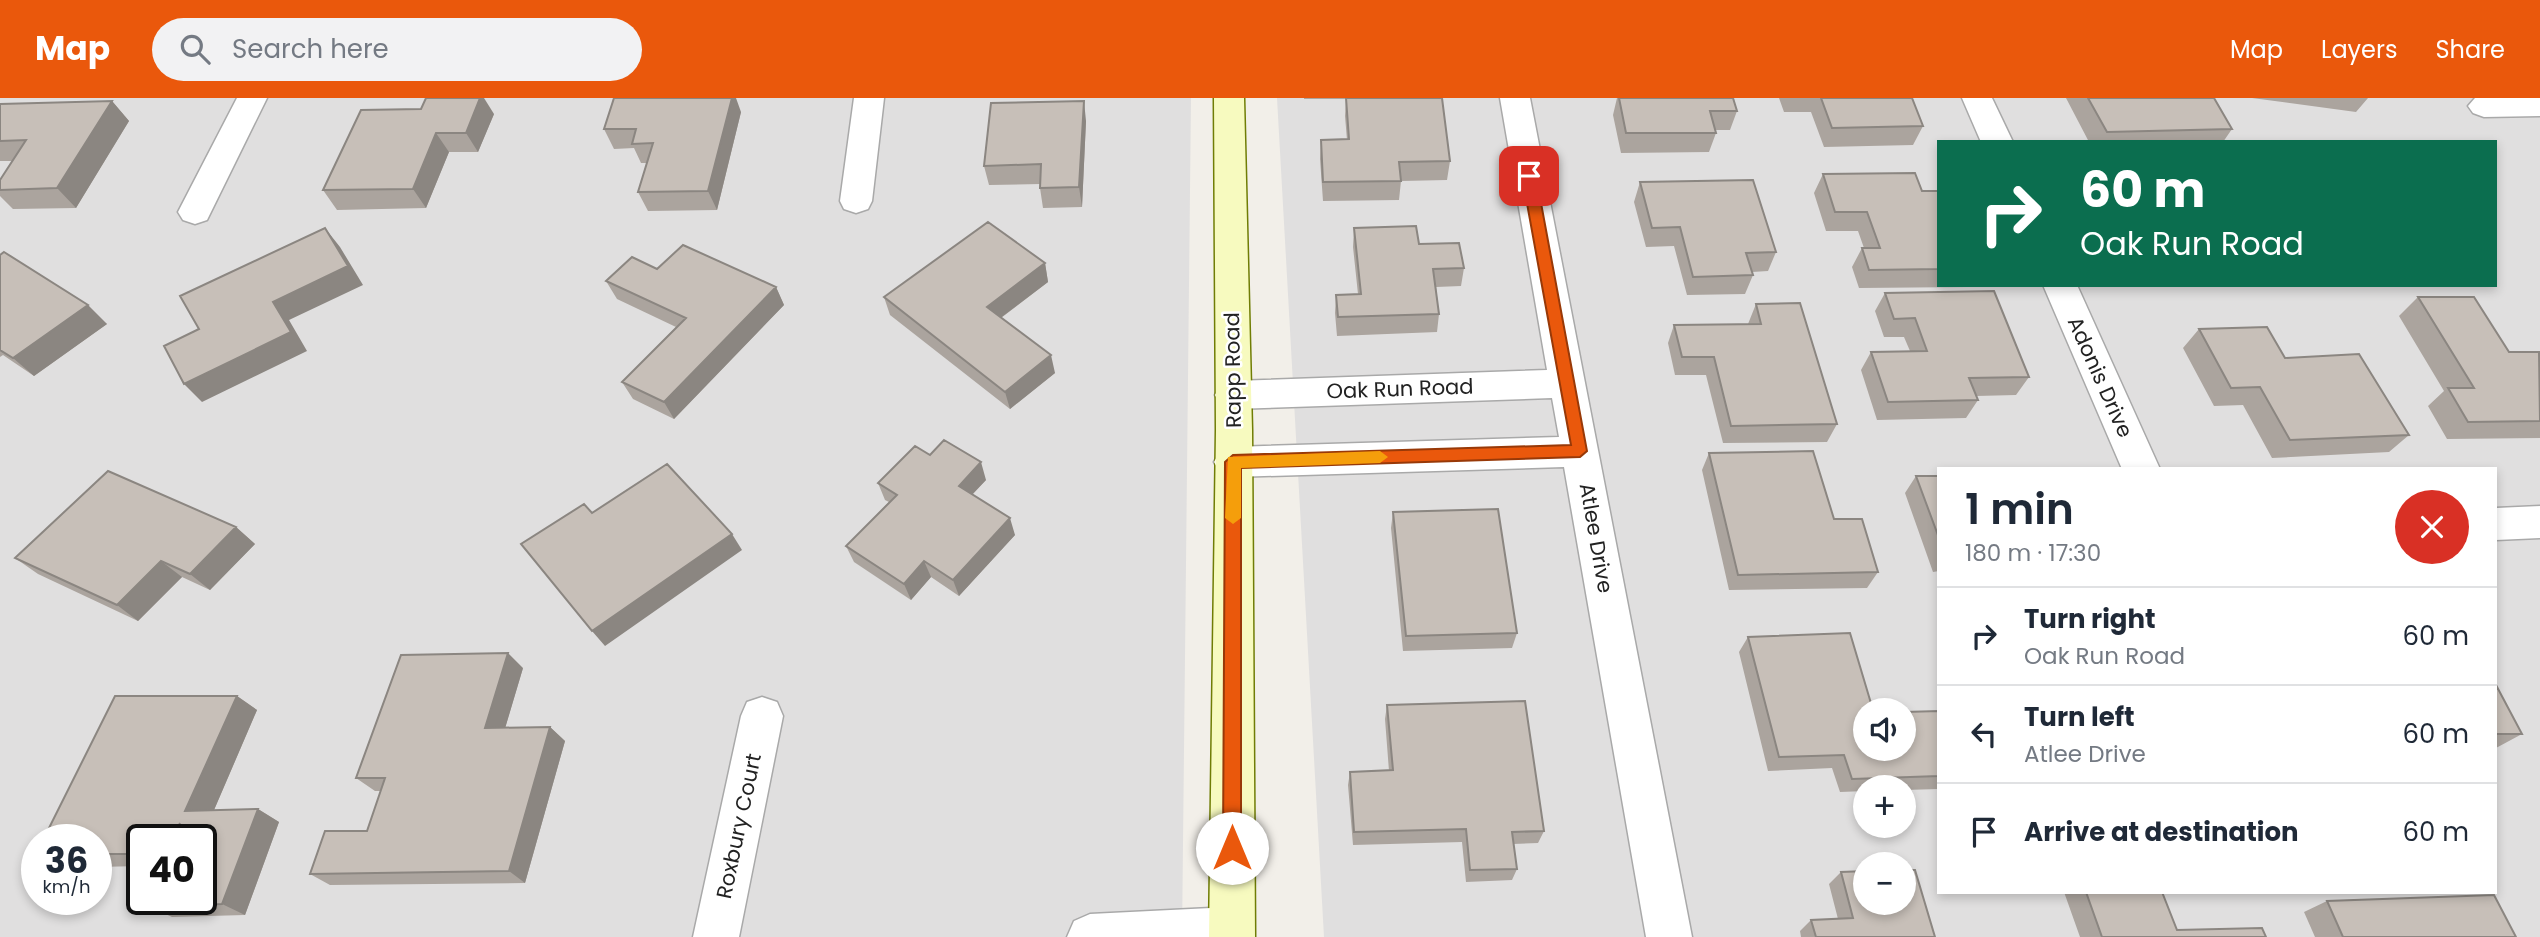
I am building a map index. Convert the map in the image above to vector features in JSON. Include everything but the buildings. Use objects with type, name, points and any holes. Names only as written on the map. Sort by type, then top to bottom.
[{"type":"street","points":[[195,212],[252,98]]},
{"type":"street","points":[[856,201],[869,98]]},
{"type":"street","name":"Rapp Road","points":[[1229,98],[1233,395],[1232,934]]},
{"type":"street","name":"Atlee Drive","points":[[1515,98],[1669,937]]},
{"type":"street","points":[[1977,98],[1996,140]]},
{"type":"street","points":[[2484,106],[2540,105]]},
{"type":"street","name":"Adonis Drive","points":[[2061,287],[2140,467]]},
{"type":"street","name":"Oak Run Road","points":[[1233,395],[1567,383]]},
{"type":"street","points":[[1233,462],[1580,451]]},
{"type":"street","points":[[2497,524],[2540,522]]},
{"type":"street","name":"Roxbury Court","points":[[716,937],[762,716]]},
{"type":"street","points":[[1090,937],[1232,934]]},
{"type":"shaded area","points":[[0,98],[1191,98],[1182,937],[0,937]]},
{"type":"shaded area","points":[[1277,98],[2540,98],[2540,937],[1324,937]]},
{"type":"slow traffic","points":[[1233,518],[1233,462],[1380,457]]},
{"type":"route","points":[[1232,848],[1233,462],[1580,451],[1529,176]]}]
